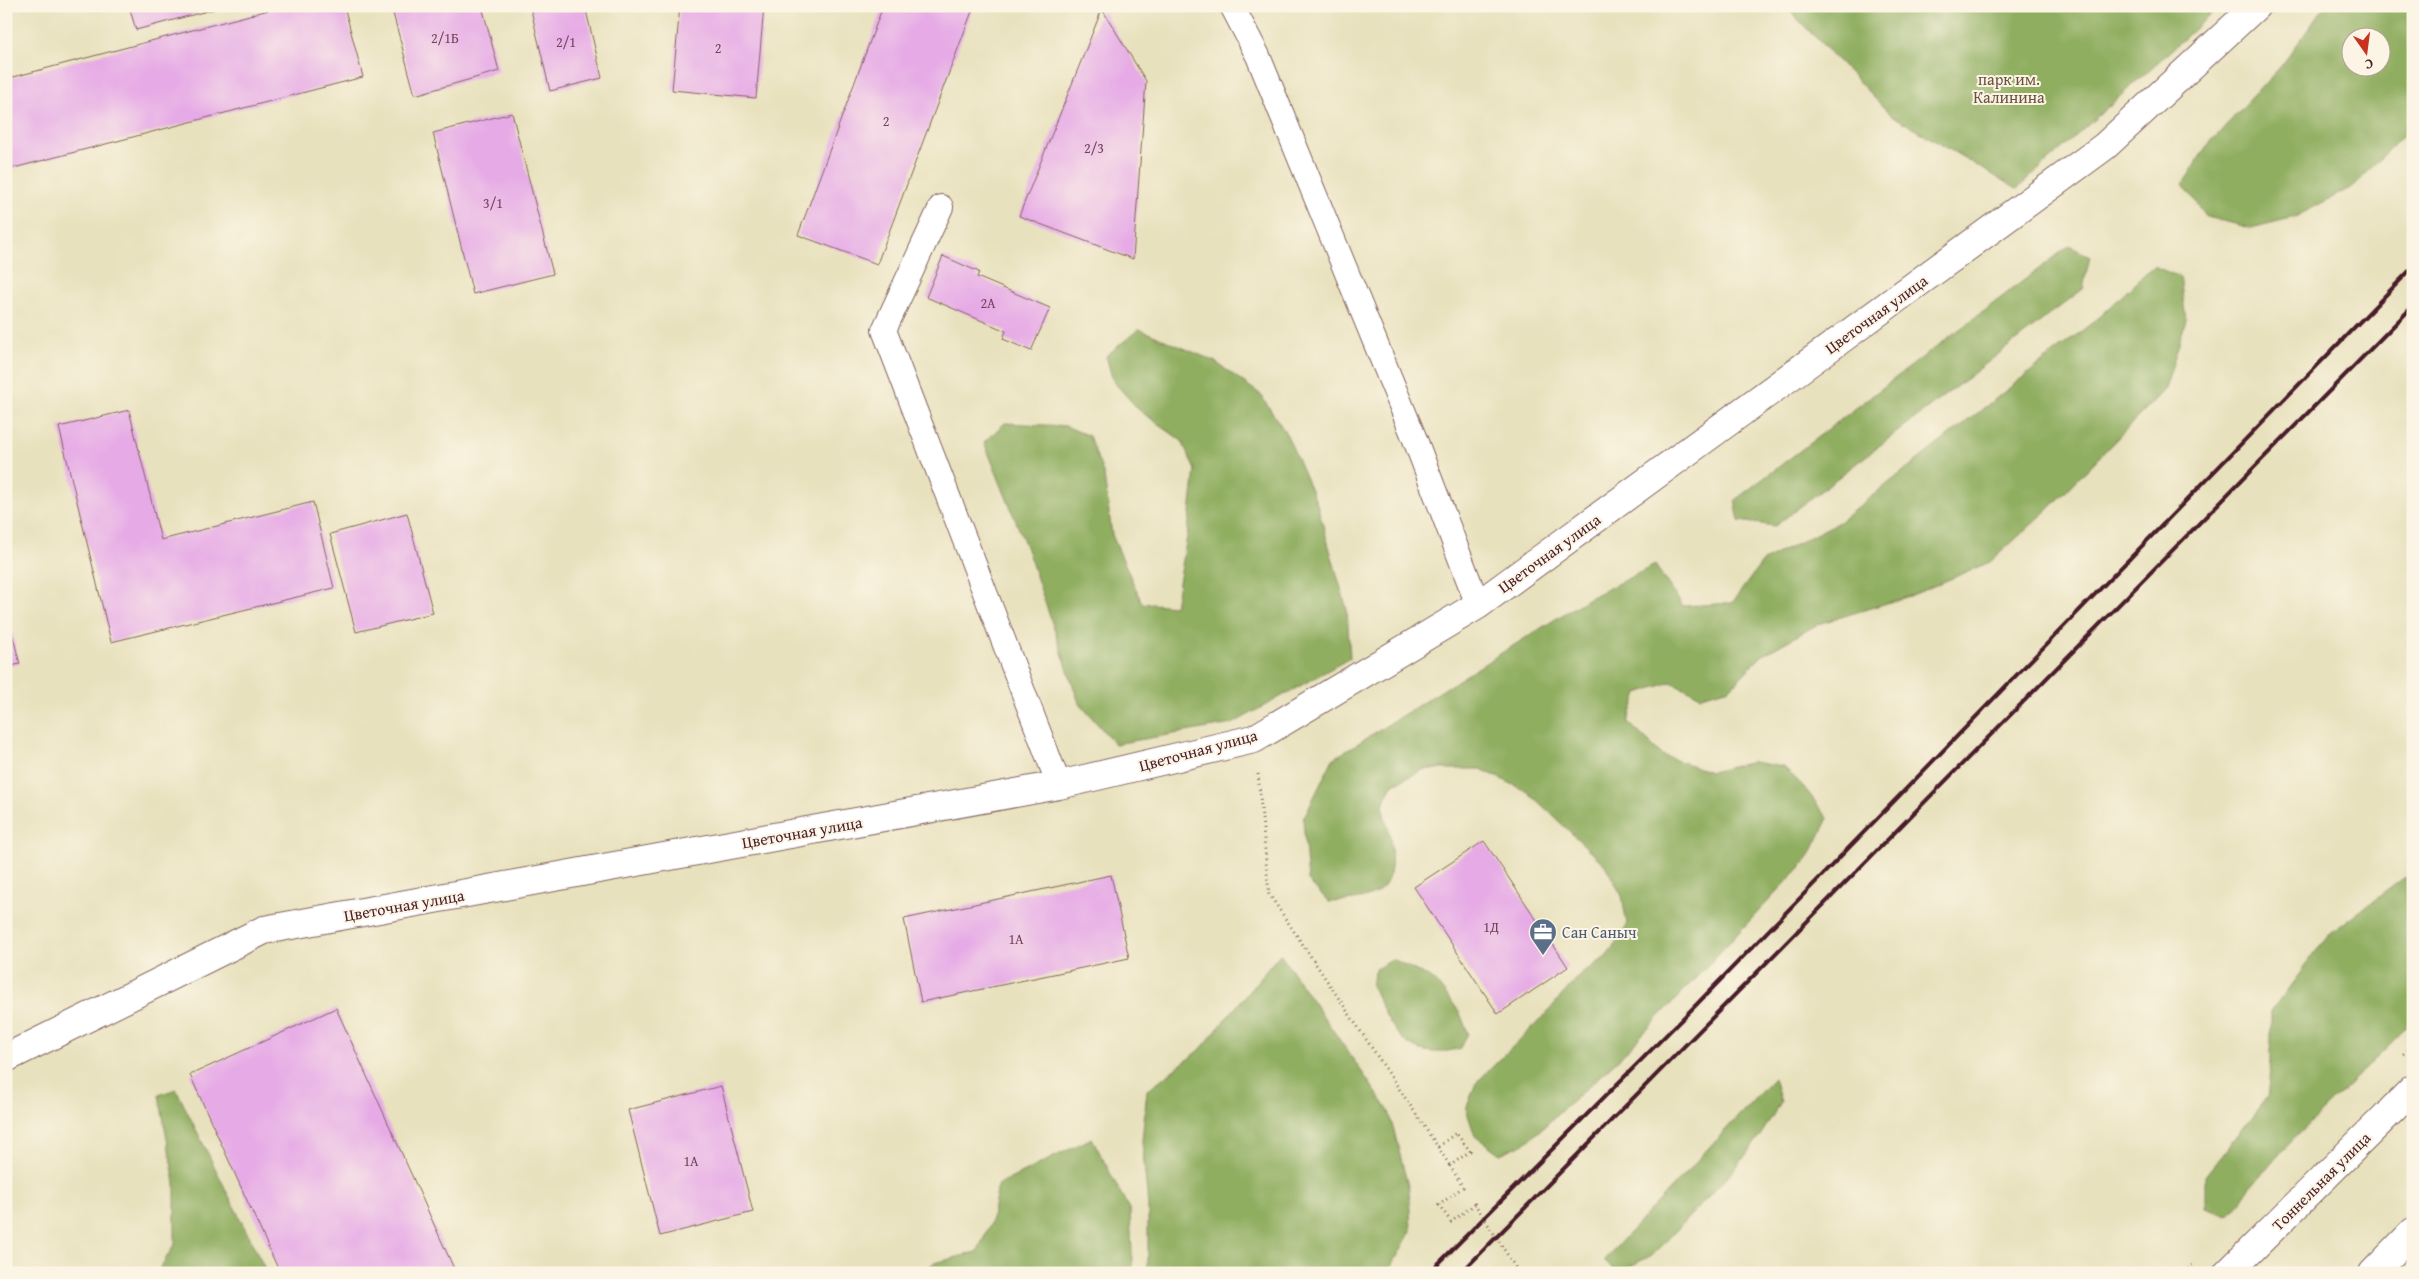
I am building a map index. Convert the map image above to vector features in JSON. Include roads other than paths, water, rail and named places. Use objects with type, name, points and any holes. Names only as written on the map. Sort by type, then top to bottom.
[{"type":"street","name":"Цветочная улица","points":[[6,1058],[264,930],[1059,785],[1254,739],[1478,605],[2105,146],[2256,6]]},
{"type":"street","name":"Тоннельная улица","points":[[2228,1273],[2413,1089]]},
{"type":"street","points":[[2373,1273],[2413,1232]]},
{"type":"lane","points":[[1232,6],[1258,56],[1414,437],[1478,605]]},
{"type":"lane","points":[[941,207],[884,330],[1059,785]]},
{"type":"railway","points":[[1429,1273],[1696,1005],[2413,267]]},
{"type":"railway","points":[[1461,1273],[2413,306]]},
{"type":"place","name":"Сан Саныч","points":[[1543,956]]},
{"type":"park label","name":"парк им. Калинина","points":[[2009,88]]}]
